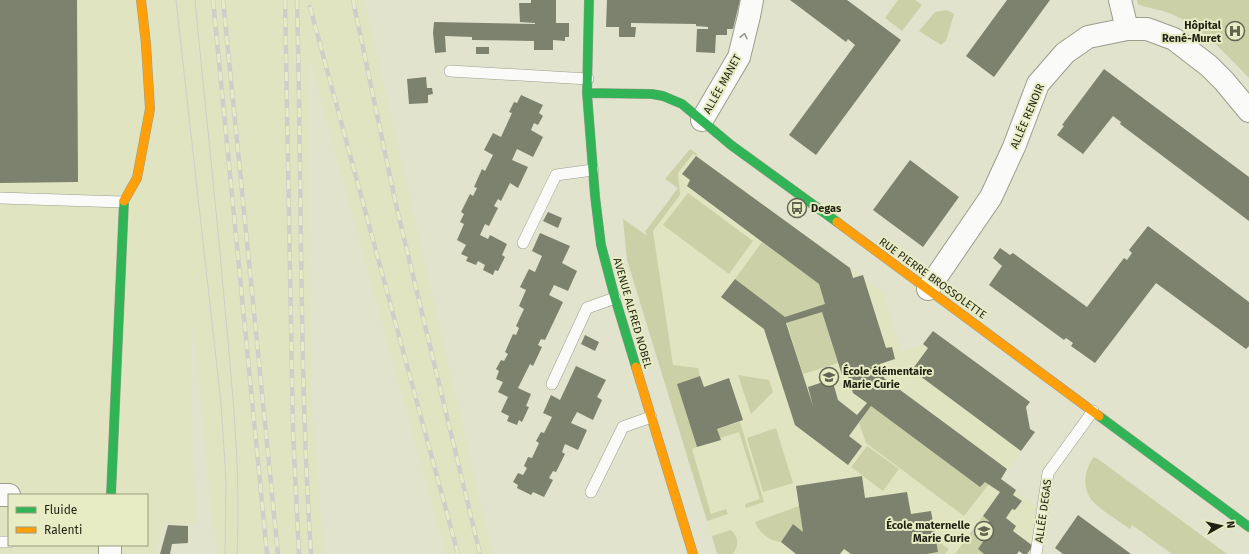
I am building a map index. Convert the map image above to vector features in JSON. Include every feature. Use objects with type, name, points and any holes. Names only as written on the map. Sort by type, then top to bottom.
[{"type":"street","points":[[111,494],[123,202],[137,178],[150,109],[146,44],[141,0]]},
{"type":"street","name":"AVENUE ALFRED NOBEL","points":[[589,0],[587,93],[595,196],[601,246],[615,298],[693,554]]},
{"type":"street","name":"ALLÉE MANET","points":[[702,120],[739,57],[752,0]]},
{"type":"street","points":[[1120,0],[1127,29]]},
{"type":"street","name":"ALLÉE RENOIR","points":[[928,289],[991,197],[1014,146],[1038,84],[1065,53],[1088,37],[1127,29],[1147,29],[1174,40],[1209,66],[1224,81],[1249,111]]},
{"type":"street","name":"RUE PIERRE BROSSOLETTE","points":[[587,93],[626,93],[663,96],[682,104],[731,145],[1249,527]]},
{"type":"lane","points":[[450,71],[588,76]]},
{"type":"lane","points":[[523,243],[556,175],[593,170]]},
{"type":"lane","points":[[0,198],[123,202]]},
{"type":"lane","points":[[552,384],[587,308],[615,298]]},
{"type":"lane","name":"ALLÉE DEGAS","points":[[1036,554],[1048,474],[1093,411]]},
{"type":"lane","points":[[591,492],[623,427],[651,417]]},
{"type":"shaded area","points":[[0,0],[364,0],[492,554],[446,554],[309,56],[311,389],[324,554],[216,554],[217,546],[211,517],[208,470],[192,322],[192,450],[196,524],[163,523],[156,554],[0,554]]},
{"type":"shaded area","points":[[898,0],[915,0],[922,5],[902,31],[885,18]]},
{"type":"shaded area","points":[[1137,0],[1249,0],[1249,78],[1212,41],[1192,25],[1169,13],[1142,6],[1138,4]]},
{"type":"shaded area","points":[[947,10],[954,14],[946,41],[941,45],[919,31],[935,12]]},
{"type":"shaded area","points":[[690,149],[697,154],[696,156],[693,154],[678,173],[680,195],[653,231],[673,365],[698,368],[700,376],[677,384],[697,447],[692,449],[711,514],[726,509],[728,514],[707,521],[627,260],[623,219],[646,235],[647,234],[645,232],[678,188],[665,179]]},
{"type":"shaded area","name":"École élémentaire Marie Curie","points":[[693,153],[864,277],[884,294],[901,352],[923,344],[933,331],[1030,402],[1027,408],[1030,429],[1021,451],[1001,479],[1037,507],[1033,546],[1023,554],[1019,551],[1017,554],[717,554],[627,260],[623,219],[646,235],[679,191],[678,173]]},
{"type":"shaded area","points":[[688,193],[753,241],[729,274],[663,225]]},
{"type":"shaded area","points":[[762,242],[819,284],[827,310],[822,312],[838,363],[803,374],[785,317],[735,279]]},
{"type":"shaded area","points":[[738,375],[769,380],[773,392],[751,414]]},
{"type":"shaded area","points":[[871,406],[980,487],[985,482],[989,484],[964,516],[866,443],[859,423]]},
{"type":"shaded area","points":[[740,422],[764,502],[746,508],[745,504],[760,499],[739,432],[720,438],[717,429]]},
{"type":"shaded area","points":[[776,428],[793,483],[763,492],[747,438]]},
{"type":"shaded area","points":[[867,446],[899,469],[883,491],[851,467]]},
{"type":"shaded area","points":[[1094,457],[1227,554],[1172,554],[1132,525],[1130,529],[1097,506],[1090,498],[1085,482],[1088,466]]},
{"type":"shaded area","points":[[799,506],[803,532],[793,524],[781,542],[772,540],[765,535],[755,522]]},
{"type":"shaded area","points":[[983,516],[989,521],[979,536],[984,540],[978,549],[984,554],[955,554]]},
{"type":"shaded area","points":[[731,530],[737,539],[735,551],[733,554],[717,554],[712,536]]},
{"type":"shaded area","points":[[936,540],[949,549],[945,554],[927,554],[938,552]]},
{"type":"building","points":[[0,0],[77,0],[78,182],[0,183]]},
{"type":"building","points":[[531,0],[556,0],[556,23],[569,23],[569,37],[565,37],[565,41],[553,40],[553,50],[534,50],[534,41],[472,40],[472,37],[445,36],[446,52],[435,53],[433,33],[434,22],[535,24],[520,22],[519,3],[531,3]]},
{"type":"building","points":[[607,0],[740,0],[733,29],[727,29],[727,35],[716,35],[715,53],[696,52],[697,29],[708,29],[708,27],[696,26],[696,24],[631,23],[631,27],[636,27],[635,37],[619,37],[619,27],[606,27]]},
{"type":"building","points":[[790,0],[847,0],[901,40],[816,155],[789,135],[855,45],[848,39],[846,42]]},
{"type":"building","points":[[1007,0],[1050,0],[994,77],[966,56]]},
{"type":"building","points":[[476,47],[489,47],[489,54],[476,54]]},
{"type":"building","points":[[1104,69],[1249,177],[1249,221],[1120,124],[1121,122],[1113,116],[1083,154],[1057,135],[1064,126],[1062,125]]},
{"type":"building","points":[[426,77],[427,88],[432,88],[433,94],[428,95],[428,103],[409,104],[407,79]]},
{"type":"building","points":[[521,95],[543,105],[539,113],[543,116],[538,125],[534,123],[531,130],[543,137],[533,157],[517,149],[512,160],[528,167],[518,188],[510,183],[501,201],[498,199],[494,206],[498,208],[489,226],[485,224],[480,235],[488,239],[490,235],[507,244],[502,255],[505,257],[498,271],[495,270],[493,275],[483,270],[485,265],[478,261],[476,265],[466,261],[468,257],[461,254],[466,245],[457,240],[464,224],[460,222],[464,214],[461,212],[470,194],[473,196],[477,188],[474,187],[482,169],[485,171],[493,155],[484,150],[493,133],[501,137],[512,113],[509,112],[514,102],[517,103]]},
{"type":"building","points":[[696,156],[850,268],[853,278],[863,275],[886,348],[892,347],[895,359],[880,364],[884,378],[1007,469],[1001,479],[1016,490],[1013,495],[1022,501],[1015,510],[1012,509],[1006,518],[1016,526],[1013,531],[1033,546],[1027,554],[1023,554],[1019,551],[1017,554],[984,554],[978,549],[984,540],[979,536],[989,521],[983,516],[1000,492],[985,482],[980,487],[871,406],[849,436],[862,446],[848,465],[795,425],[764,329],[721,297],[735,279],[785,317],[825,304],[819,284],[687,186],[690,180],[682,174]],"holes":[[[822,312],[842,375],[847,373],[853,393],[867,403],[857,415],[838,400],[832,379],[808,387],[813,406],[786,323]]]},
{"type":"building","points":[[910,160],[959,197],[923,247],[873,210]]},
{"type":"building","points":[[548,212],[562,218],[558,228],[543,221]]},
{"type":"building","points":[[1148,226],[1249,302],[1249,346],[1246,349],[1156,283],[1095,363],[1071,346],[1073,343],[1066,338],[1064,340],[989,285],[1002,266],[993,258],[1000,248],[1010,255],[1013,253],[1087,307],[1124,258],[1127,260],[1132,253],[1129,250]]},
{"type":"building","points":[[540,233],[570,246],[562,263],[577,271],[568,291],[554,285],[549,295],[563,302],[545,340],[541,339],[538,345],[542,347],[533,366],[530,364],[518,388],[531,394],[526,406],[529,407],[522,422],[519,420],[517,425],[507,421],[509,416],[501,412],[508,397],[498,392],[503,382],[496,379],[499,371],[496,369],[501,360],[504,361],[508,354],[505,352],[513,334],[516,335],[519,328],[516,326],[524,309],[519,306],[526,290],[520,287],[529,269],[535,272],[542,256],[532,251]]},
{"type":"building","points":[[933,331],[1030,402],[1026,407],[1030,429],[1035,432],[1021,451],[912,370],[928,348],[923,344]]},
{"type":"building","points":[[585,335],[599,342],[595,351],[581,344]]},
{"type":"building","points":[[576,366],[606,380],[597,397],[602,400],[593,420],[577,412],[571,423],[587,430],[578,450],[565,444],[562,452],[565,454],[556,472],[553,471],[549,478],[553,480],[544,497],[533,492],[531,495],[517,488],[518,485],[513,482],[518,473],[523,475],[527,468],[524,466],[528,457],[532,458],[539,443],[536,441],[541,432],[544,433],[552,417],[543,413],[551,395],[560,400]]},
{"type":"building","points":[[700,376],[704,387],[729,378],[743,420],[717,429],[721,440],[697,447],[677,384]]},
{"type":"building","points":[[862,476],[865,498],[907,492],[911,514],[931,511],[938,552],[927,554],[851,554],[844,549],[840,554],[796,554],[781,542],[793,524],[803,532],[796,486]]},
{"type":"building","points":[[1078,515],[1131,554],[1063,554],[1055,548]]},
{"type":"building","points":[[168,525],[188,526],[188,543],[172,544],[170,554],[160,554]]},
{"type":"tram line","points":[[176,0],[221,403],[226,481],[225,554]]},
{"type":"tram line","points":[[195,0],[234,407],[238,495],[237,554]]},
{"type":"railway","points":[[213,0],[267,554]]},
{"type":"railway","points":[[223,0],[278,554]]},
{"type":"railway","points":[[285,0],[293,432],[299,554]]},
{"type":"railway","points":[[297,0],[304,415],[311,554]]},
{"type":"railway","points":[[353,0],[396,205],[480,554]]},
{"type":"railway","points":[[310,7],[458,554]]},
{"type":"traffic: fast","points":[[589,0],[587,93],[595,196],[601,245],[636,367]]},
{"type":"traffic: fast","points":[[587,93],[652,94],[663,96],[682,104],[731,145],[837,222]]},
{"type":"traffic: fast","points":[[111,494],[124,201]]},
{"type":"traffic: fast","points":[[1099,416],[1249,527]]},
{"type":"traffic: slow","points":[[124,201],[137,178],[150,109],[146,44],[141,0]]},
{"type":"traffic: slow","points":[[837,222],[1099,416]]},
{"type":"traffic: slow","points":[[636,367],[693,554]]},
{"type":"place","name":"Hôpital René-Muret","points":[[1235,31]]},
{"type":"place","name":"Degas","points":[[797,208]]},
{"type":"place","name":"École élémentaire Marie Curie","points":[[829,377]]},
{"type":"place","name":"École maternelle Marie Curie","points":[[984,531]]}]
